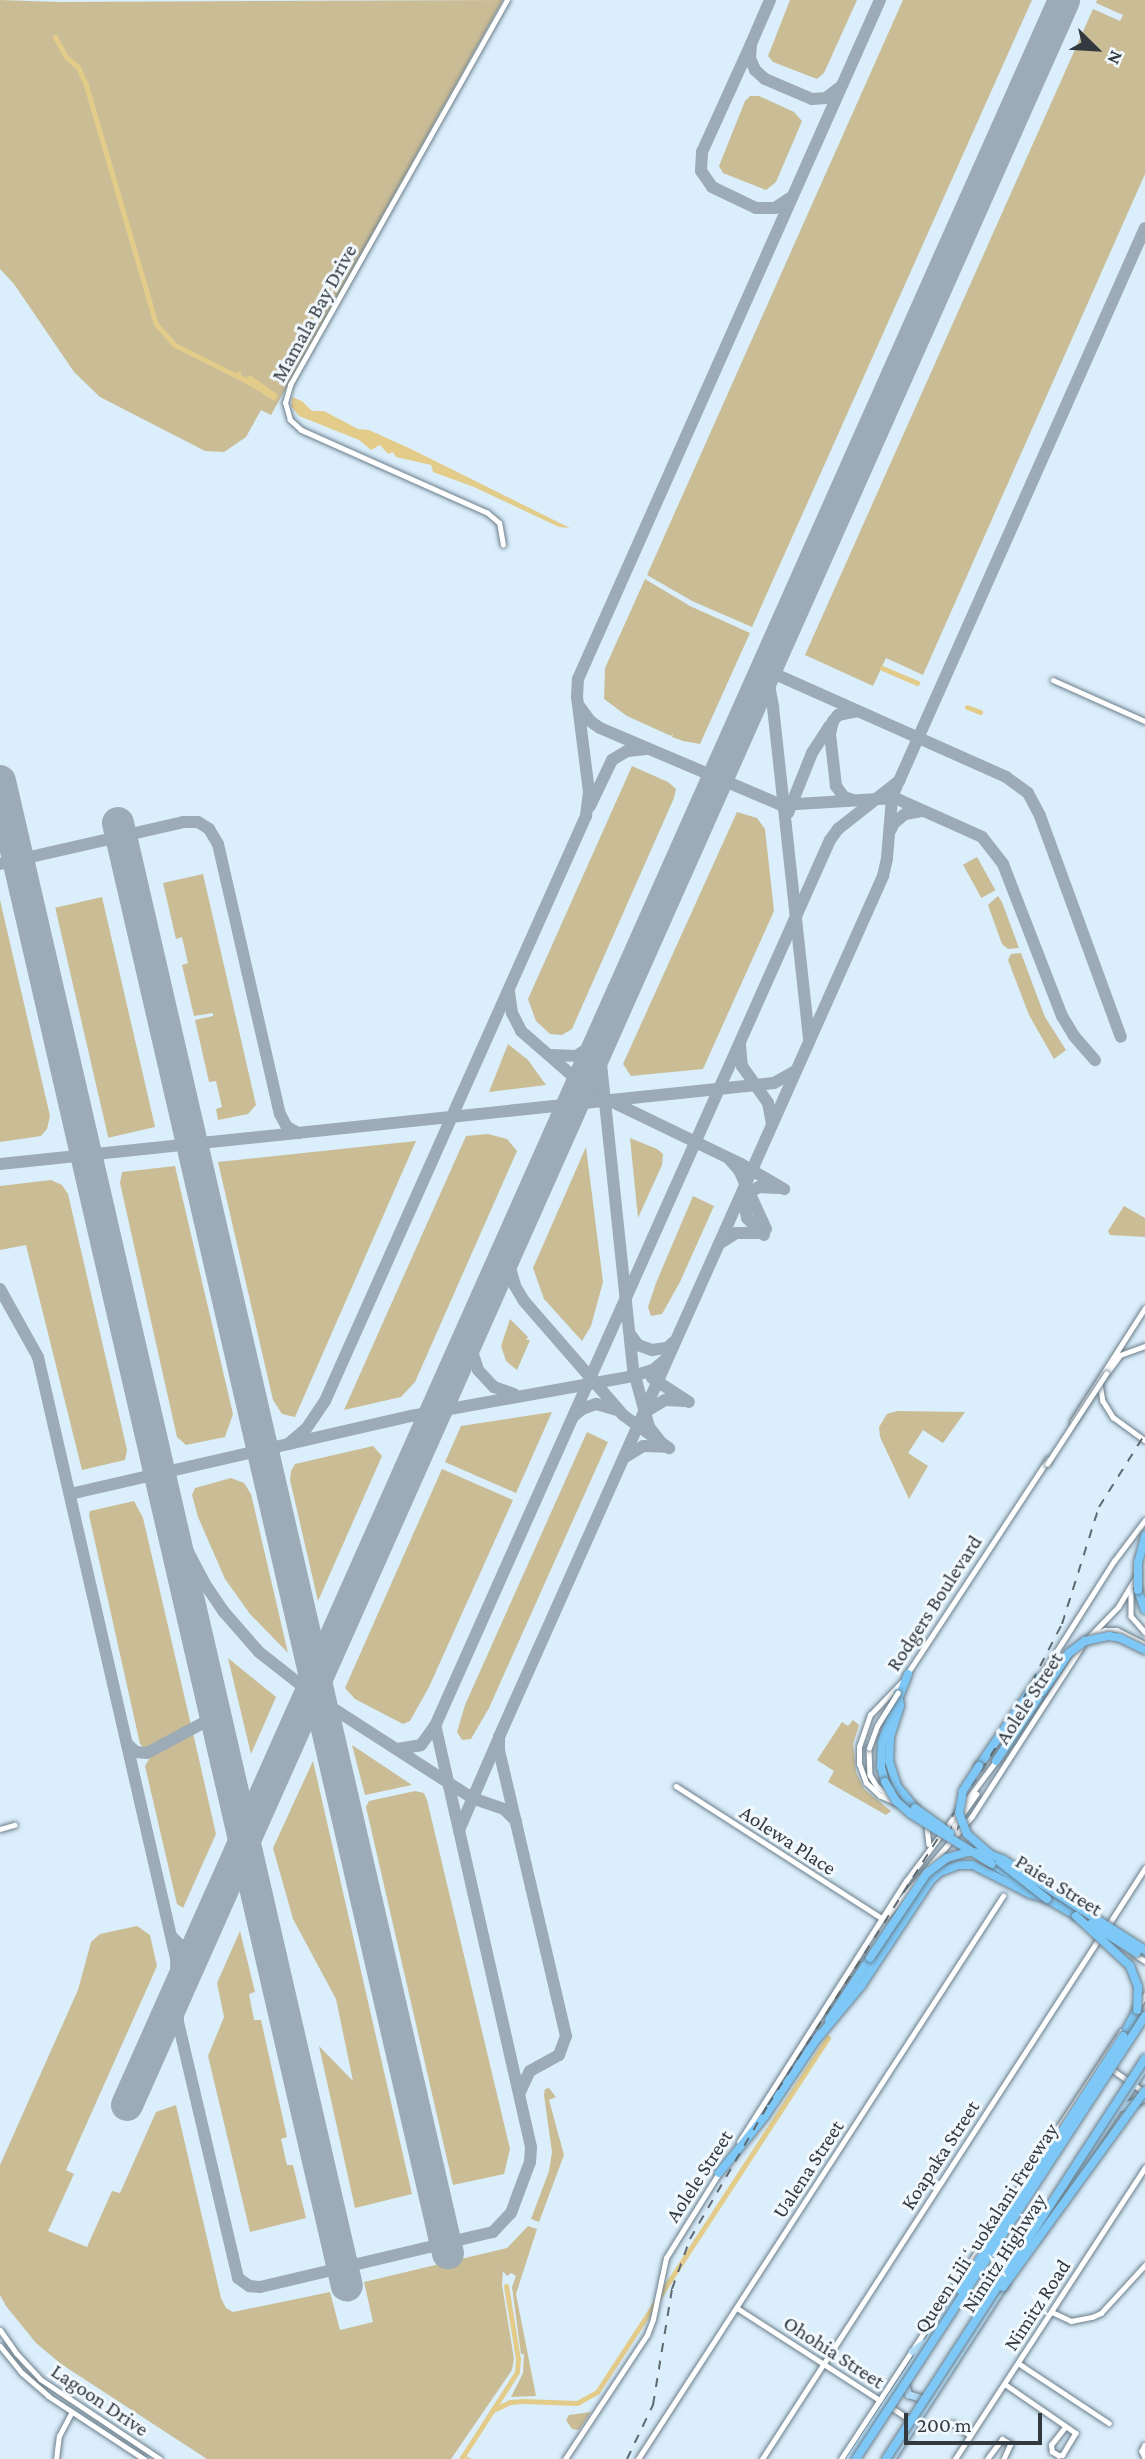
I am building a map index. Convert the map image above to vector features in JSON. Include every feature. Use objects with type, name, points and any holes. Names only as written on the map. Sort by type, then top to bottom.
[{"type":"highway","points":[[1145,1536],[1137,1575],[1145,1610]]},
{"type":"highway","points":[[996,1761],[1069,1653],[1085,1641],[1109,1636],[1145,1647]]},
{"type":"highway","points":[[908,1674],[884,1730],[881,1767],[889,1790],[905,1810],[993,1863]]},
{"type":"highway","points":[[1039,1678],[979,1766],[960,1802],[959,1813],[964,1830],[1047,1899]]},
{"type":"highway","points":[[898,1693],[900,1706],[888,1752],[897,1786],[915,1808],[1047,1899],[1145,1960]]},
{"type":"highway","points":[[873,1961],[927,1873],[947,1858],[968,1852],[986,1853],[1004,1860],[1145,1950]]},
{"type":"highway","points":[[719,2173],[765,2116],[931,1881],[946,1868],[958,1865],[979,1866],[1030,1894],[1047,1899]]},
{"type":"highway","points":[[856,2459],[1134,2017],[1139,1995],[1134,1973],[1124,1958],[1076,1916]]},
{"type":"highway","name":"Queen Liliʻuokalani Freeway","points":[[856,2459],[1145,2014]]},
{"type":"highway","name":"Queen Liliʻuokalani Freeway","points":[[889,2459],[1145,2058]]},
{"type":"highway","points":[[971,2329],[1145,2092]]},
{"type":"main road","name":"Nimitz Highway","points":[[849,2459],[883,2402],[907,2371],[1145,2014]]},
{"type":"main road","name":"Nimitz Highway","points":[[889,2459],[915,2423],[1145,2066]]},
{"type":"main road","points":[[1089,2080],[1107,2071]]},
{"type":"main road","points":[[1117,2109],[1130,2101],[1145,2098]]},
{"type":"main road","points":[[1049,2142],[1049,2155]]},
{"type":"main road","points":[[1000,2217],[1013,2210]]},
{"type":"main road","points":[[912,2351],[927,2341]]},
{"type":"main road","points":[[907,2371],[904,2384],[908,2394],[922,2400],[932,2396]]},
{"type":"main road","points":[[863,2425],[877,2416]]},
{"type":"street","name":"Mamala Bay Drive","points":[[503,545],[503,531],[492,516],[301,430],[290,420],[285,403],[290,385],[507,0]]},
{"type":"street","points":[[1053,680],[1145,721]]},
{"type":"street","name":"Rodgers Boulevard","points":[[954,1839],[868,1787],[860,1770],[859,1747],[870,1715],[891,1696],[908,1674],[1145,1308]]},
{"type":"street","points":[[898,1803],[874,1781],[868,1767],[869,1748],[877,1726],[1114,1362],[1128,1351],[1145,1346]]},
{"type":"street","points":[[1100,1378],[1103,1401],[1113,1417],[1145,1440]]},
{"type":"street","name":"Aolele Street","points":[[565,2459],[644,2340],[655,2313],[658,2288],[668,2253],[928,1849],[996,1761],[1039,1678],[1145,1520]]},
{"type":"street","name":"Aolele Street","points":[[883,1919],[972,1816],[1089,1636],[1118,1607],[1145,1558]]},
{"type":"street","points":[[1133,1582],[1129,1612],[1135,1624],[1145,1632]]},
{"type":"street","points":[[1089,1636],[1105,1630],[1117,1630],[1145,1647]]},
{"type":"street","points":[[1066,1635],[1065,1649],[1073,1661]]},
{"type":"street","name":"Aolewa Place","points":[[676,1786],[883,1919]]},
{"type":"street","points":[[954,1839],[954,1826],[972,1802],[979,1786]]},
{"type":"street","points":[[972,1816],[972,1836],[982,1844],[993,1863]]},
{"type":"street","points":[[922,1819],[930,1836],[928,1849]]},
{"type":"street","points":[[0,1829],[14,1825]]},
{"type":"street","name":"Paiea Street","points":[[954,1839],[1145,1960]]},
{"type":"street","name":"Koapaka Street","points":[[762,2459],[1145,1868]]},
{"type":"street","name":"Ualena Street","points":[[638,2459],[1003,1896]]},
{"type":"street","points":[[841,2459],[863,2425],[883,2402],[912,2351],[1145,1995]]},
{"type":"street","points":[[1102,2061],[1107,2071],[1145,2092]]},
{"type":"street","name":"Nimitz Road","points":[[955,2459],[1145,2167]]},
{"type":"street","points":[[1052,2312],[1071,2321],[1092,2318],[1101,2312],[1145,2265]]},
{"type":"street","name":"Ohohia Street","points":[[737,2308],[915,2423]]},
{"type":"street","name":"Lagoon Drive","points":[[0,2330],[28,2367],[76,2405],[160,2459]]},
{"type":"street","name":"Lagoon Drive","points":[[0,2346],[35,2386],[144,2459]]},
{"type":"street","points":[[1018,2363],[1109,2423]]},
{"type":"street","points":[[1005,2384],[1073,2430],[1075,2438],[1063,2455],[1059,2456],[1052,2452],[1051,2445],[1065,2427]]},
{"type":"street","points":[[56,2459],[59,2436],[76,2405]]},
{"type":"street","points":[[952,2423],[970,2435]]},
{"type":"street","points":[[987,2459],[1002,2439],[1011,2444],[1011,2449],[1004,2459]]},
{"type":"street","points":[[1145,2445],[1142,2451],[1145,2458]]},
{"type":"shaded area","points":[[0,0],[503,0],[271,415],[261,410],[246,437],[224,452],[205,451],[100,397],[74,372],[14,284],[0,269]]},
{"type":"shaded area","points":[[790,0],[857,0],[824,73],[817,79],[773,62],[768,56]]},
{"type":"shaded area","points":[[903,0],[1032,0],[752,627],[692,601],[647,575]]},
{"type":"shaded area","points":[[1097,0],[1145,0],[1145,174],[923,675],[886,658],[873,686],[805,655],[1093,9],[1120,21],[1123,15],[1096,3]]},
{"type":"shaded area","points":[[750,96],[759,96],[794,112],[802,121],[776,182],[766,190],[723,173],[719,166],[745,101]]},
{"type":"shaded area","points":[[242,370],[240,374],[246,378],[250,375],[278,395],[275,401],[233,376]]},
{"type":"shaded area","points":[[292,397],[302,401],[312,411],[324,411],[358,429],[369,430],[411,449],[570,528],[559,527],[474,487],[433,472],[431,465],[396,457],[393,452],[388,454],[380,445],[371,450],[359,440],[299,416],[291,406]]},
{"type":"shaded area","points":[[645,579],[690,606],[750,633],[700,744],[672,737],[673,733],[671,736],[627,716],[604,699],[605,668]]},
{"type":"shaded area","points":[[632,766],[668,782],[676,789],[674,798],[572,1029],[562,1035],[550,1034],[536,1021],[528,999]]},
{"type":"shaded area","points":[[737,812],[757,818],[765,829],[774,911],[703,1069],[631,1076],[623,1064]]},
{"type":"shaded area","points":[[977,857],[995,890],[981,898],[963,865]]},
{"type":"shaded area","points":[[203,874],[256,1105],[248,1114],[218,1120],[216,1109],[222,1107],[216,1081],[209,1082],[195,1020],[213,1016],[213,1013],[194,1016],[182,965],[188,963],[182,937],[176,939],[163,883]]},
{"type":"shaded area","points":[[998,896],[1019,948],[1008,949],[1002,944],[988,905]]},
{"type":"shaded area","points":[[102,897],[155,1127],[108,1138],[55,908]]},
{"type":"shaded area","points":[[0,900],[50,1116],[47,1129],[41,1136],[0,1142]]},
{"type":"shaded area","points":[[1021,953],[1045,1017],[1066,1050],[1054,1059],[1029,1015],[1008,960],[1011,954]]},
{"type":"shaded area","points":[[508,1044],[528,1060],[546,1085],[489,1092]]},
{"type":"shaded area","points":[[488,1134],[507,1139],[517,1151],[415,1382],[401,1397],[344,1410],[466,1136]]},
{"type":"shaded area","points":[[630,1138],[663,1154],[662,1165],[638,1218]]},
{"type":"shaded area","points":[[416,1141],[295,1417],[282,1414],[273,1400],[218,1162]]},
{"type":"shaded area","points":[[586,1147],[603,1282],[591,1326],[582,1341],[544,1299],[533,1268]]},
{"type":"shaded area","points":[[175,1166],[233,1414],[225,1437],[186,1445],[177,1437],[120,1183],[122,1172]]},
{"type":"shaded area","points":[[51,1180],[62,1185],[68,1194],[127,1450],[125,1460],[82,1470],[26,1245],[0,1250],[0,1186]]},
{"type":"shaded area","points":[[693,1196],[714,1206],[680,1282],[662,1314],[651,1316],[648,1307],[656,1283]]},
{"type":"shaded area","points":[[1124,1206],[1145,1218],[1145,1237],[1110,1235],[1108,1231]]},
{"type":"shaded area","points":[[510,1319],[528,1337],[526,1340],[530,1340],[517,1370],[506,1361],[501,1346]]},
{"type":"shaded area","points":[[897,1411],[965,1412],[943,1443],[923,1430],[908,1453],[928,1466],[909,1499],[880,1437],[879,1427],[887,1414]]},
{"type":"shaded area","points":[[552,1412],[516,1493],[445,1462],[461,1426]]},
{"type":"shaded area","points":[[587,1432],[608,1442],[489,1708],[471,1739],[462,1740],[457,1732],[465,1705]]},
{"type":"shaded area","points":[[373,1446],[382,1456],[318,1601],[290,1480],[291,1471],[295,1464]]},
{"type":"shaded area","points":[[442,1469],[513,1500],[429,1687],[410,1721],[403,1724],[355,1699],[345,1688]]},
{"type":"shaded area","points":[[231,1478],[244,1483],[251,1494],[288,1653],[250,1614],[225,1579],[198,1517],[192,1495],[195,1488]]},
{"type":"shaded area","points":[[134,1501],[143,1518],[191,1725],[144,1748],[140,1744],[89,1515],[90,1511]]},
{"type":"shaded area","points":[[228,1658],[276,1697],[251,1754]]},
{"type":"shaded area","points":[[853,1720],[859,1725],[853,1744],[856,1772],[864,1789],[891,1811],[886,1815],[828,1782],[834,1771],[817,1760],[842,1722],[848,1726]]},
{"type":"shaded area","points":[[193,1733],[216,1834],[183,1908],[177,1904],[145,1766],[151,1756]]},
{"type":"shaded area","points":[[352,1745],[412,1785],[365,1795]]},
{"type":"shaded area","points":[[313,1761],[412,2194],[355,2208],[319,2046],[353,2081],[336,1999],[293,1919],[273,1848]]},
{"type":"shaded area","points":[[415,1791],[424,1793],[427,1800],[510,2149],[504,2174],[453,2185],[366,1807],[369,1801]]},
{"type":"shaded area","points":[[137,1926],[150,1935],[157,1966],[66,2170],[74,2174],[48,2231],[87,2247],[112,2191],[120,2193],[156,2112],[176,2105],[221,2298],[226,2308],[233,2312],[330,2292],[340,2330],[373,2322],[364,2282],[507,2248],[528,2226],[537,2229],[516,2294],[536,2396],[511,2397],[523,2373],[524,2354],[521,2354],[512,2287],[516,2276],[511,2273],[507,2276],[503,2271],[502,2285],[514,2359],[512,2370],[451,2459],[207,2459],[61,2364],[36,2343],[6,2306],[0,2295],[0,2165],[78,1990],[91,1942],[100,1934]]},
{"type":"shaded area","points":[[240,1931],[255,1992],[249,1994],[254,2020],[261,2020],[287,2137],[281,2139],[287,2165],[293,2165],[306,2218],[250,2232],[208,2056],[224,2017],[217,1983]]},
{"type":"shaded area","points":[[549,2088],[556,2097],[549,2100],[564,2155],[539,2222],[531,2219],[549,2171],[552,2152],[544,2095],[545,2089]]},
{"type":"shaded area","points":[[591,2412],[579,2430],[572,2429],[566,2420],[569,2415]]},
{"type":"waterway","points":[[55,37],[66,57],[78,67],[86,85],[156,324],[175,345],[239,377]]},
{"type":"waterway","points":[[882,668],[917,683]]},
{"type":"waterway","points":[[967,707],[980,712]]},
{"type":"waterway","points":[[493,2410],[510,2402],[577,2403],[597,2392],[828,2038]]},
{"type":"waterway","points":[[461,2459],[517,2372],[518,2359],[506,2286]]},
{"type":"waterway","points":[[463,2456],[470,2459]]},
{"type":"taxiway","points":[[770,0],[751,44],[750,58],[755,70],[765,79],[812,99],[826,98],[839,88]]},
{"type":"taxiway","points":[[288,1444],[306,1429],[325,1401],[586,816],[589,792],[577,697],[578,679],[880,0]]},
{"type":"taxiway","points":[[751,44],[702,152],[701,171],[712,187],[756,208],[775,208],[790,198]]},
{"type":"taxiway","points":[[0,1289],[38,1357],[176,1958],[178,2022],[238,2278],[249,2286],[260,2287],[493,2232],[511,2213],[530,2162],[531,2147],[435,1726],[830,840],[838,829],[899,781],[1145,228]]},
{"type":"taxiway","points":[[766,670],[1006,777],[1028,793],[1040,816],[1121,1037]]},
{"type":"taxiway","points":[[766,670],[773,707],[809,1038]]},
{"type":"taxiway","points":[[580,707],[590,721],[600,728],[781,805],[895,798],[982,837],[1003,864],[1062,1016],[1074,1036],[1095,1060]]},
{"type":"taxiway","points":[[853,800],[844,797],[836,786],[830,734],[833,721],[838,715],[858,711]]},
{"type":"taxiway","points":[[788,813],[812,753],[830,725]]},
{"type":"taxiway","points":[[590,806],[612,760],[627,751],[646,749]]},
{"type":"taxiway","points":[[520,2092],[530,2071],[559,2055],[566,2036],[499,1750],[499,1737],[883,876],[892,798],[897,785]]},
{"type":"taxiway","points":[[890,831],[894,823],[905,814],[922,811]]},
{"type":"taxiway","points":[[0,864],[183,822],[198,822],[209,829],[218,844],[280,1114],[287,1127],[298,1133]]},
{"type":"taxiway","points":[[509,992],[512,1013],[521,1031],[590,1091],[741,1164],[784,1189]]},
{"type":"taxiway","points":[[607,1026],[601,1046],[601,1064],[633,1369],[649,1427],[660,1441]]},
{"type":"taxiway","points":[[551,1055],[576,1056],[589,1048],[603,1032]]},
{"type":"taxiway","points":[[740,1045],[742,1066],[768,1103],[772,1123]]},
{"type":"taxiway","points":[[0,1164],[774,1083],[794,1072]]},
{"type":"taxiway","points":[[730,1160],[739,1170],[766,1229]]},
{"type":"taxiway","points":[[742,1196],[759,1187],[780,1188]]},
{"type":"taxiway","points":[[742,1194],[747,1218],[764,1235]]},
{"type":"taxiway","points":[[517,1229],[510,1268],[515,1286],[524,1301],[623,1415],[669,1448]]},
{"type":"taxiway","points":[[719,1244],[736,1233],[760,1233]]},
{"type":"taxiway","points":[[475,1323],[471,1348],[478,1370],[494,1387],[514,1394]]},
{"type":"taxiway","points":[[630,1334],[638,1345],[652,1350],[667,1348],[675,1341]]},
{"type":"taxiway","points":[[70,1494],[411,1416],[634,1376],[653,1370],[666,1359]]},
{"type":"taxiway","points":[[652,1378],[689,1402]]},
{"type":"taxiway","points":[[645,1412],[665,1400],[686,1401]]},
{"type":"taxiway","points":[[574,1416],[582,1409],[596,1404],[617,1410]]},
{"type":"taxiway","points":[[625,1457],[643,1446],[666,1447]]},
{"type":"taxiway","points":[[163,1486],[184,1544],[205,1584],[224,1612],[259,1652],[320,1700],[472,1798],[504,1809],[516,1821]]},
{"type":"taxiway","points":[[127,1744],[136,1752],[147,1753],[216,1716]]},
{"type":"taxiway","points":[[397,1749],[421,1745],[435,1726]]},
{"type":"taxiway","points":[[459,1830],[498,1740]]},
{"type":"taxiway","points":[[172,1937],[181,1946],[193,1945],[201,1938],[212,1914]]},
{"type":"runway","points":[[127,2105],[1064,0]]},
{"type":"runway","points":[[0,781],[347,2286]]},
{"type":"runway","points":[[118,823],[448,2253]]},
{"type":"railway","points":[[627,2459],[653,2405],[672,2289],[690,2239],[768,2105],[1007,1730],[1062,1624],[1099,1507],[1145,1434]]}]
